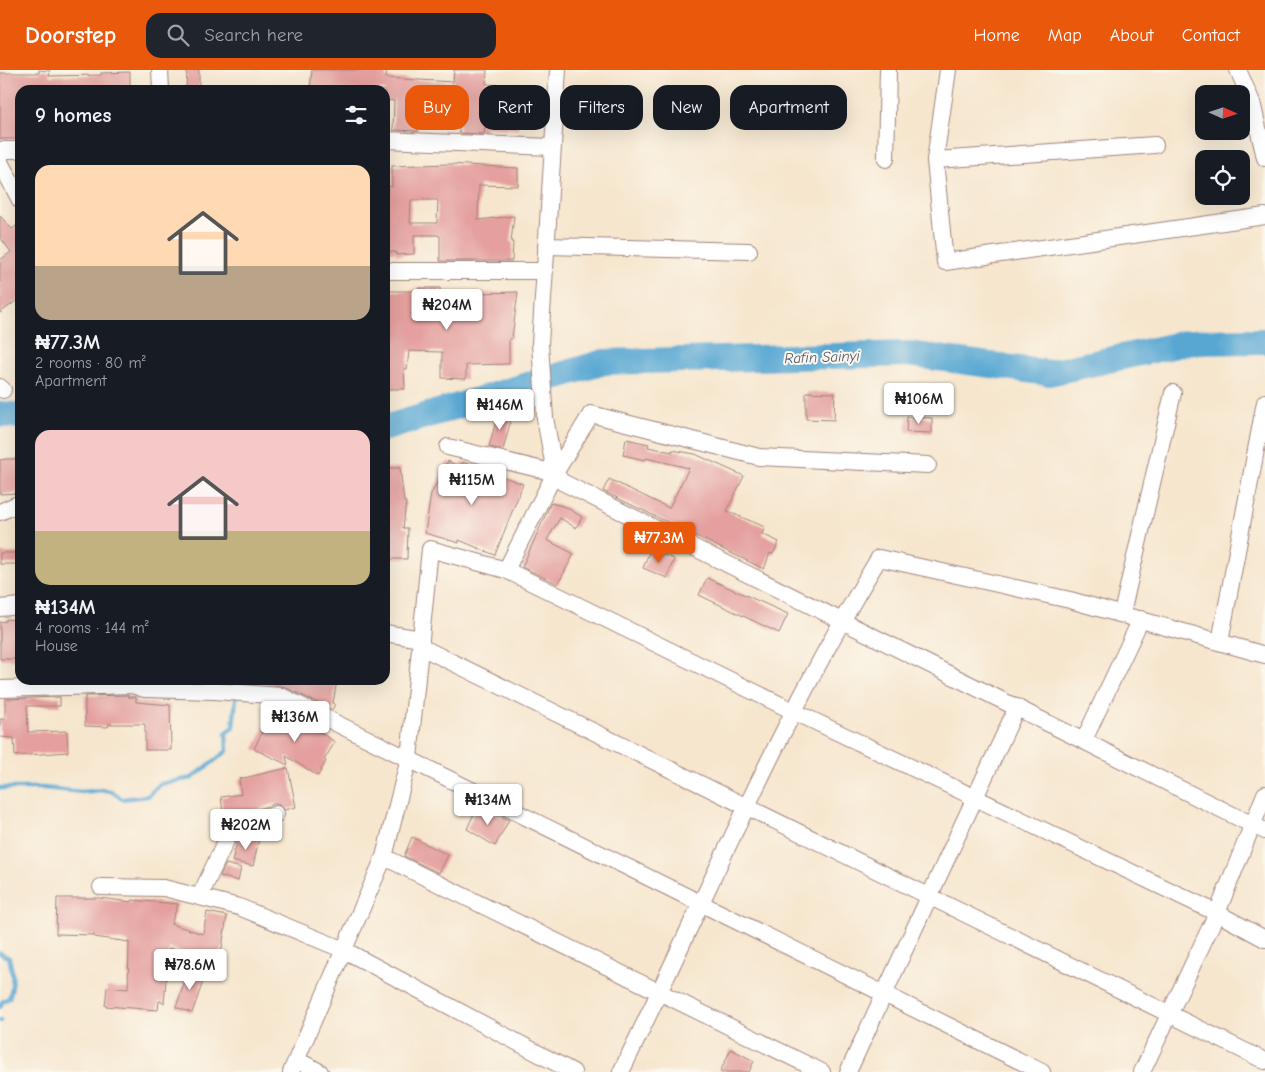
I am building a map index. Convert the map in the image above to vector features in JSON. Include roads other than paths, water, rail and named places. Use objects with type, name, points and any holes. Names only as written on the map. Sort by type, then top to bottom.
[{"type":"street","points":[[160,70],[161,85]]},
{"type":"street","points":[[558,70],[551,147],[540,344],[545,418],[555,473],[562,482],[1258,828]]},
{"type":"street","points":[[886,159],[888,70]]},
{"type":"street","points":[[948,70],[935,160],[945,262],[1265,216]]},
{"type":"street","points":[[1238,70],[1258,99],[1265,158]]},
{"type":"street","points":[[390,140],[551,147]]},
{"type":"street","points":[[935,160],[1155,145]]},
{"type":"street","points":[[0,150],[15,150]]},
{"type":"street","points":[[0,162],[15,190]]},
{"type":"street","points":[[546,246],[750,251]]},
{"type":"street","points":[[390,271],[544,271]]},
{"type":"street","points":[[1122,613],[1173,393]]},
{"type":"street","points":[[1220,642],[1265,402]]},
{"type":"street","points":[[506,570],[555,473],[591,414],[759,457],[928,465]]},
{"type":"street","points":[[448,447],[555,473]]},
{"type":"street","points":[[0,512],[15,505]]},
{"type":"street","points":[[320,1072],[294,1066],[384,857],[409,758],[430,550],[506,570],[795,712],[1217,913],[1265,939]]},
{"type":"street","points":[[621,1072],[747,807],[841,620],[879,558],[1122,613],[1265,655]]},
{"type":"street","points":[[0,608],[15,606]]},
{"type":"street","points":[[1084,740],[1141,619]]},
{"type":"street","points":[[390,634],[421,643],[747,807],[1265,1061]]},
{"type":"street","points":[[0,689],[88,685]]},
{"type":"street","points":[[136,685],[144,689],[257,693],[281,696],[1042,1072]]},
{"type":"street","points":[[848,1072],[1016,707]]},
{"type":"street","points":[[1142,1072],[1258,828],[1265,794]]},
{"type":"street","points":[[200,896],[231,830],[276,814]]},
{"type":"street","points":[[384,857],[822,1072]]},
{"type":"street","points":[[101,887],[164,888],[240,907],[344,950],[573,1072]]},
{"type":"waterway","name":"Rafin Sainyi","points":[[390,426],[604,362],[908,354],[1049,373],[1190,342],[1265,341]]},
{"type":"waterway","name":"Rafin Sainyi","points":[[0,414],[15,416]]},
{"type":"waterway","points":[[0,788],[44,788],[82,792],[102,790],[111,791],[122,799],[148,796],[160,784],[192,778],[227,751],[226,733],[233,727],[237,685]]},
{"type":"waterway","points":[[0,953],[9,958],[12,978],[9,998],[3,1001],[0,1007]]}]
